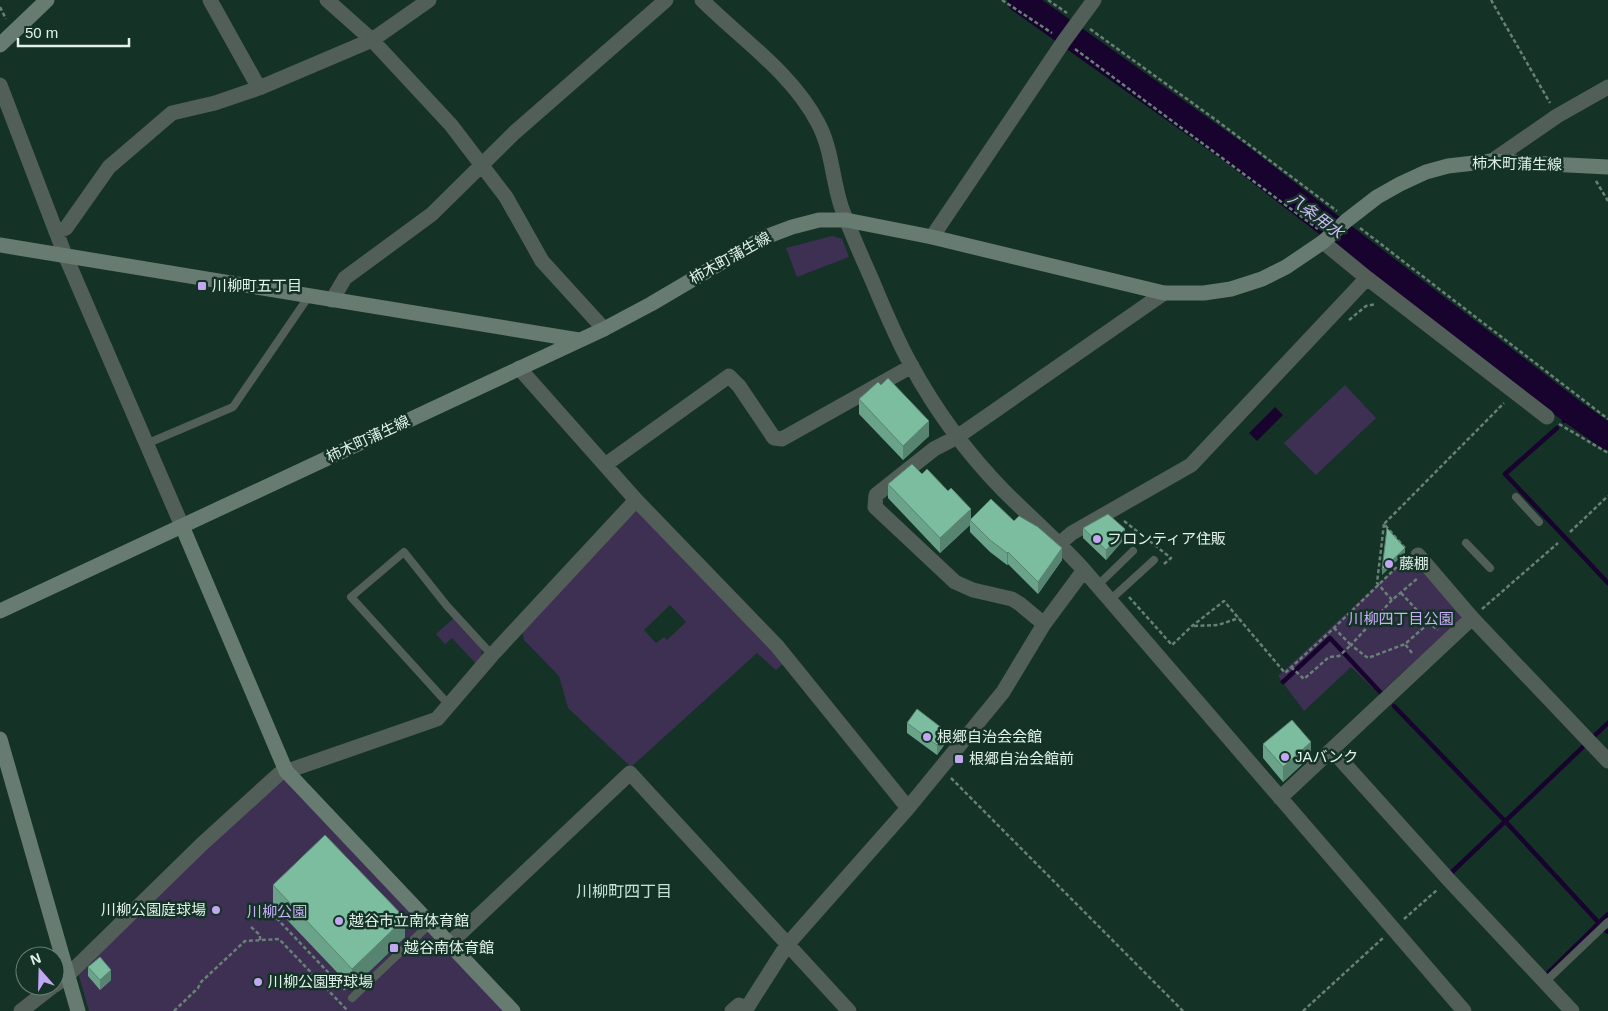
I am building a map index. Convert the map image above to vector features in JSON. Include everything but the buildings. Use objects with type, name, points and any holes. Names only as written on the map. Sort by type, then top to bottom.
[{"type":"main road","points":[[0,45],[47,0]]},
{"type":"main road","name":"柿木町蒲生線","points":[[0,611],[604,329],[651,304],[763,238],[792,227],[819,220],[846,220],[932,237],[1164,293],[1204,293],[1231,289],[1262,279],[1291,264],[1326,240],[1347,220],[1377,197],[1426,172],[1448,166],[1492,161],[1608,167]]},
{"type":"main road","points":[[0,245],[65,254],[580,340]]},
{"type":"main road","points":[[182,526],[286,771],[450,942],[513,1011]]},
{"type":"main road","points":[[0,739],[78,1011]]},
{"type":"street","points":[[210,0],[259,88]]},
{"type":"street","points":[[326,0],[372,40],[451,125],[506,197],[542,261],[604,329]]},
{"type":"street","points":[[332,300],[345,278],[432,214],[514,133],[666,0]]},
{"type":"street","points":[[702,0],[778,71],[805,102],[818,123],[828,144],[838,195],[846,220],[896,335],[912,366],[957,437],[1003,490],[1060,543],[1084,570],[1464,1011]]},
{"type":"street","points":[[932,237],[1094,0]]},
{"type":"street","points":[[56,232],[66,228],[109,167],[172,113],[215,103],[259,88],[372,40],[424,1]]},
{"type":"street","points":[[0,85],[65,254],[182,526]]},
{"type":"street","points":[[1492,161],[1557,116],[1608,87]]},
{"type":"street","points":[[1326,240],[1367,278],[1541,417]]},
{"type":"street","points":[[1060,543],[1072,533],[1191,465],[1367,278]]},
{"type":"street","points":[[1044,624],[1012,599],[973,590],[955,582],[875,507],[876,495],[934,449],[957,437],[1164,293]]},
{"type":"street","points":[[605,465],[729,376],[739,386],[774,438],[782,440],[912,366]]},
{"type":"street","points":[[519,368],[636,500],[777,646],[908,808]]},
{"type":"street","points":[[65,977],[201,845],[280,774],[437,719],[492,655],[636,500]]},
{"type":"street","points":[[1414,555],[1459,596],[1472,618],[1576,733],[1608,761]]},
{"type":"street","points":[[732,1011],[740,1005],[746,1009],[787,945],[908,808],[1003,692],[1044,624],[1084,570]]},
{"type":"street","points":[[1280,798],[1472,618]]},
{"type":"street","points":[[1332,750],[1448,880],[1572,1011]]},
{"type":"street","points":[[450,942],[630,773],[849,1011]]},
{"type":"street","points":[[21,1011],[40,996]]},
{"type":"lane","points":[[146,444],[233,407],[309,296]]},
{"type":"lane","points":[[1516,497],[1538,522]]},
{"type":"lane","points":[[1466,543],[1490,568]]},
{"type":"lane","points":[[1098,586],[1133,551]]},
{"type":"lane","points":[[449,705],[351,597],[404,552],[447,606],[492,655]]},
{"type":"lane","points":[[1110,600],[1154,560]]},
{"type":"lane","points":[[1544,982],[1608,922]]},
{"type":"lane","points":[[352,998],[431,923]]},
{"type":"path","points":[[1002,0],[1065,40],[1326,240]]},
{"type":"path","points":[[1048,0],[1216,120],[1608,419]]},
{"type":"path","points":[[1491,0],[1557,116]]},
{"type":"path","points":[[1588,166],[1608,201]]},
{"type":"path","points":[[1392,600],[1377,583],[1384,524],[1504,403]]},
{"type":"path","points":[[1541,417],[1608,453]]},
{"type":"path","points":[[1570,532],[1608,496]]},
{"type":"path","points":[[1119,518],[1171,558],[1164,564]]},
{"type":"path","points":[[1129,596],[1172,645],[1224,600],[1285,673],[1378,584],[1414,555],[1384,524]]},
{"type":"path","points":[[1472,618],[1558,543]]},
{"type":"path","points":[[1292,668],[1304,680],[1329,657],[1346,650],[1392,600],[1429,569]]},
{"type":"path","points":[[1401,593],[1448,640]]},
{"type":"path","points":[[1192,626],[1218,625],[1239,618]]},
{"type":"path","points":[[1334,628],[1350,645],[1368,658],[1405,644],[1429,623]]},
{"type":"path","points":[[1405,644],[1423,664]]},
{"type":"path","points":[[941,768],[1183,1011]]},
{"type":"path","points":[[1303,1011],[1448,880]]},
{"type":"path","points":[[263,904],[352,998]]},
{"type":"path","points":[[251,927],[260,935],[260,940]]},
{"type":"path","points":[[174,1011],[198,988],[201,982],[245,941],[279,939],[348,1011]]},
{"type":"green space","points":[[832,236],[842,239],[849,257],[797,277],[786,248]]},
{"type":"green space","points":[[1345,385],[1376,418],[1316,475],[1284,443]]},
{"type":"green space","points":[[637,509],[784,663],[776,670],[757,653],[631,767],[568,708],[559,676],[524,640],[522,631]],"holes":[[[670,605],[686,622],[667,640],[664,637],[656,643],[644,630]]]},
{"type":"green space","name":"川柳四丁目公園","points":[[1411,554],[1462,615],[1461,619],[1379,694],[1351,667],[1304,711],[1278,676]]},
{"type":"green space","points":[[455,617],[481,646],[483,662],[479,667],[452,638],[445,644],[436,634]]},
{"type":"green space","name":"川柳公園","points":[[282,777],[513,1011],[89,1011],[77,969]]},
{"type":"shaded area","points":[[1275,407],[1283,415],[1257,441],[1249,433]]},
{"type":"waterway","name":"八条用水","points":[[1020,0],[1235,153],[1574,413],[1608,437]]},
{"type":"waterway","points":[[1564,421],[1574,413]]},
{"type":"waterway","points":[[1557,428],[1505,474],[1608,583]]},
{"type":"waterway","points":[[1283,682],[1330,638],[1381,693]]},
{"type":"waterway","points":[[1394,706],[1505,821],[1599,923]]},
{"type":"waterway","points":[[1452,875],[1450,874],[1608,723]]},
{"type":"waterway","points":[[1546,975],[1608,914]]},
{"type":"place","name":"川柳町五丁目","points":[[202,286]]},
{"type":"place","name":"フロンティア住販","points":[[1097,539]]},
{"type":"place","name":"藤棚","points":[[1389,564]]},
{"type":"place","name":"根郷自治会会館","points":[[927,737]]},
{"type":"place","name":"JAバンク","points":[[1285,757]]},
{"type":"place","name":"根郷自治会館前","points":[[959,759]]},
{"type":"place","name":"川柳公園庭球場","points":[[216,910]]},
{"type":"place","name":"越谷市立南体育館","points":[[339,921]]},
{"type":"place","name":"越谷南体育館","points":[[394,948]]},
{"type":"place","name":"川柳公園野球場","points":[[258,982]]},
{"type":"district","name":"川柳町四丁目","points":[[624,891]]}]
